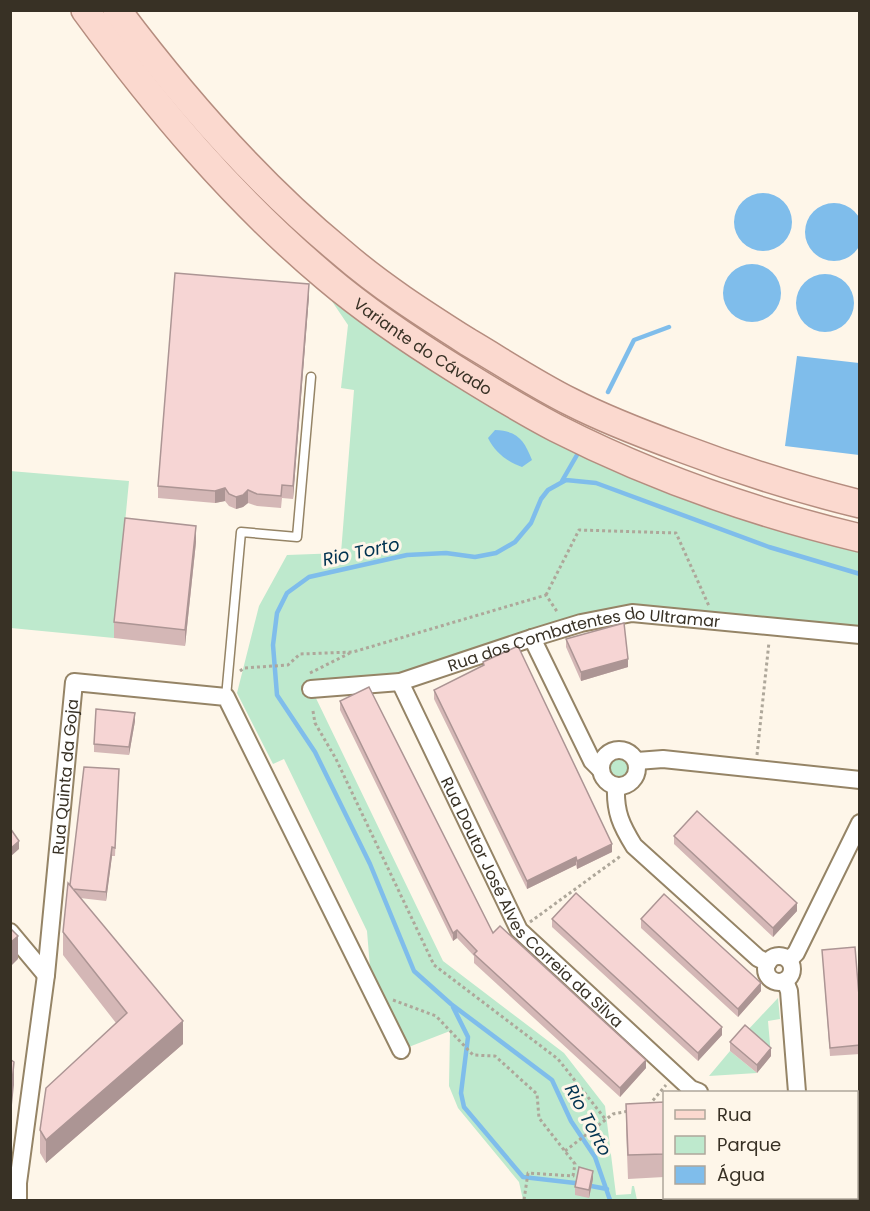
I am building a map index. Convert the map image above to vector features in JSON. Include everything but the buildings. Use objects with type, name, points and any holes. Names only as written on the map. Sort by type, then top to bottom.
[{"type":"main road","name":"Variante do Cávado","points":[[85,10],[157,105],[231,187],[327,278],[373,315],[424,350],[556,428],[596,447],[682,483],[748,507],[860,538]]},
{"type":"main road","name":"Variante do Cávado","points":[[117,10],[145,48],[198,111],[292,209],[341,253],[388,289],[444,327],[571,402],[629,429],[761,476],[860,504]]},
{"type":"street","name":"Rua dos Combatentes do Ultramar","points":[[311,689],[400,682],[567,627],[632,613],[860,635]]},
{"type":"street","points":[[532,638],[592,761],[601,770],[606,781],[616,787],[627,785],[638,772],[634,756],[624,750],[612,751],[604,759],[601,770]]},
{"type":"street","name":"Rua Quinta da Goja","points":[[18,1200],[14,1179],[46,975],[74,682],[226,696]]},
{"type":"street","name":"Rua Doutor José Alves Correia da Silva","points":[[400,682],[519,930],[675,1075],[696,1091]]},
{"type":"street","points":[[226,696],[400,1050]]},
{"type":"street","points":[[637,762],[663,759],[860,780]]},
{"type":"street","points":[[616,787],[620,822],[634,846],[758,958],[768,963]]},
{"type":"street","points":[[789,960],[796,953],[860,823]]},
{"type":"street","points":[[10,932],[46,975]]},
{"type":"street","points":[[778,956],[789,960],[792,971],[785,981],[777,982],[770,978],[767,971],[768,963],[778,956]]},
{"type":"street","points":[[785,981],[789,991],[797,1091]]},
{"type":"lane","points":[[226,696],[241,532],[297,537],[311,377]]},
{"type":"path","points":[[311,689],[310,673],[353,652],[546,595],[579,530],[676,533],[716,621]]},
{"type":"path","points":[[546,595],[567,627]]},
{"type":"path","points":[[756,769],[770,626]]},
{"type":"path","points":[[256,668],[288,665],[300,654],[353,652]]},
{"type":"path","points":[[313,711],[315,723],[336,759],[434,965],[558,1059],[606,1120]]},
{"type":"path","points":[[519,930],[634,846]]},
{"type":"path","points":[[372,992],[436,1016],[473,1055],[495,1056],[537,1094],[539,1118],[575,1164],[573,1176],[528,1173],[524,1200]]},
{"type":"path","points":[[648,1107],[675,1075]]},
{"type":"path","points":[[565,1151],[613,1114],[630,1111]]},
{"type":"green space","points":[[321,285],[557,428],[859,538],[859,635],[632,613],[400,682],[312,690],[443,961],[564,1053],[605,1106],[616,1195],[631,1194],[632,1186],[634,1186],[637,1200],[523,1200],[519,1182],[458,1108],[449,1086],[450,1031],[401,1050],[372,992],[367,931],[284,759],[273,764],[237,693],[259,606],[287,555],[341,553],[354,390],[341,388],[348,325]]},
{"type":"green space","points":[[10,471],[129,481],[114,638],[11,628]]},
{"type":"green space","points":[[620,756],[629,759],[632,768],[629,777],[620,780],[611,777],[608,768],[611,759]]},
{"type":"green space","points":[[778,998],[780,1019],[768,1021],[771,1056],[745,1033]]},
{"type":"green space","points":[[730,1051],[757,1073],[709,1076]]},
{"type":"water","points":[[763,193],[774,195],[784,201],[790,211],[792,222],[790,233],[784,243],[774,249],[763,251],[752,249],[742,243],[736,233],[734,222],[736,211],[742,201],[752,195]]},
{"type":"water","points":[[834,203],[850,208],[858,216],[863,232],[858,248],[850,256],[834,261],[818,256],[810,248],[805,232],[810,216],[818,208]]},
{"type":"water","points":[[746,264],[758,264],[773,272],[781,287],[781,299],[773,314],[758,322],[746,322],[731,314],[723,299],[723,287],[731,272]]},
{"type":"water","points":[[825,274],[836,276],[846,282],[852,292],[854,303],[852,314],[846,324],[836,330],[825,332],[814,330],[804,324],[798,314],[796,303],[798,292],[804,282],[814,276]]},
{"type":"water","points":[[797,356],[859,363],[859,455],[785,446]]},
{"type":"water","points":[[495,430],[509,432],[519,438],[532,460],[522,467],[502,456],[488,438]]},
{"type":"waterway","points":[[608,392],[634,340],[669,327]]},
{"type":"waterway","points":[[562,481],[577,455]]},
{"type":"waterway","name":"Rio Torto","points":[[610,1200],[595,1157],[571,1121],[552,1080],[451,1004],[414,971],[370,864],[315,752],[277,695],[273,645],[277,613],[287,593],[309,577],[407,555],[446,553],[475,557],[496,553],[515,542],[531,523],[541,499],[548,490],[566,480],[596,483],[769,547],[860,574]]},
{"type":"waterway","name":"Rio Torto","points":[[453,1007],[468,1037],[461,1093],[464,1107],[523,1177],[607,1189]]}]
